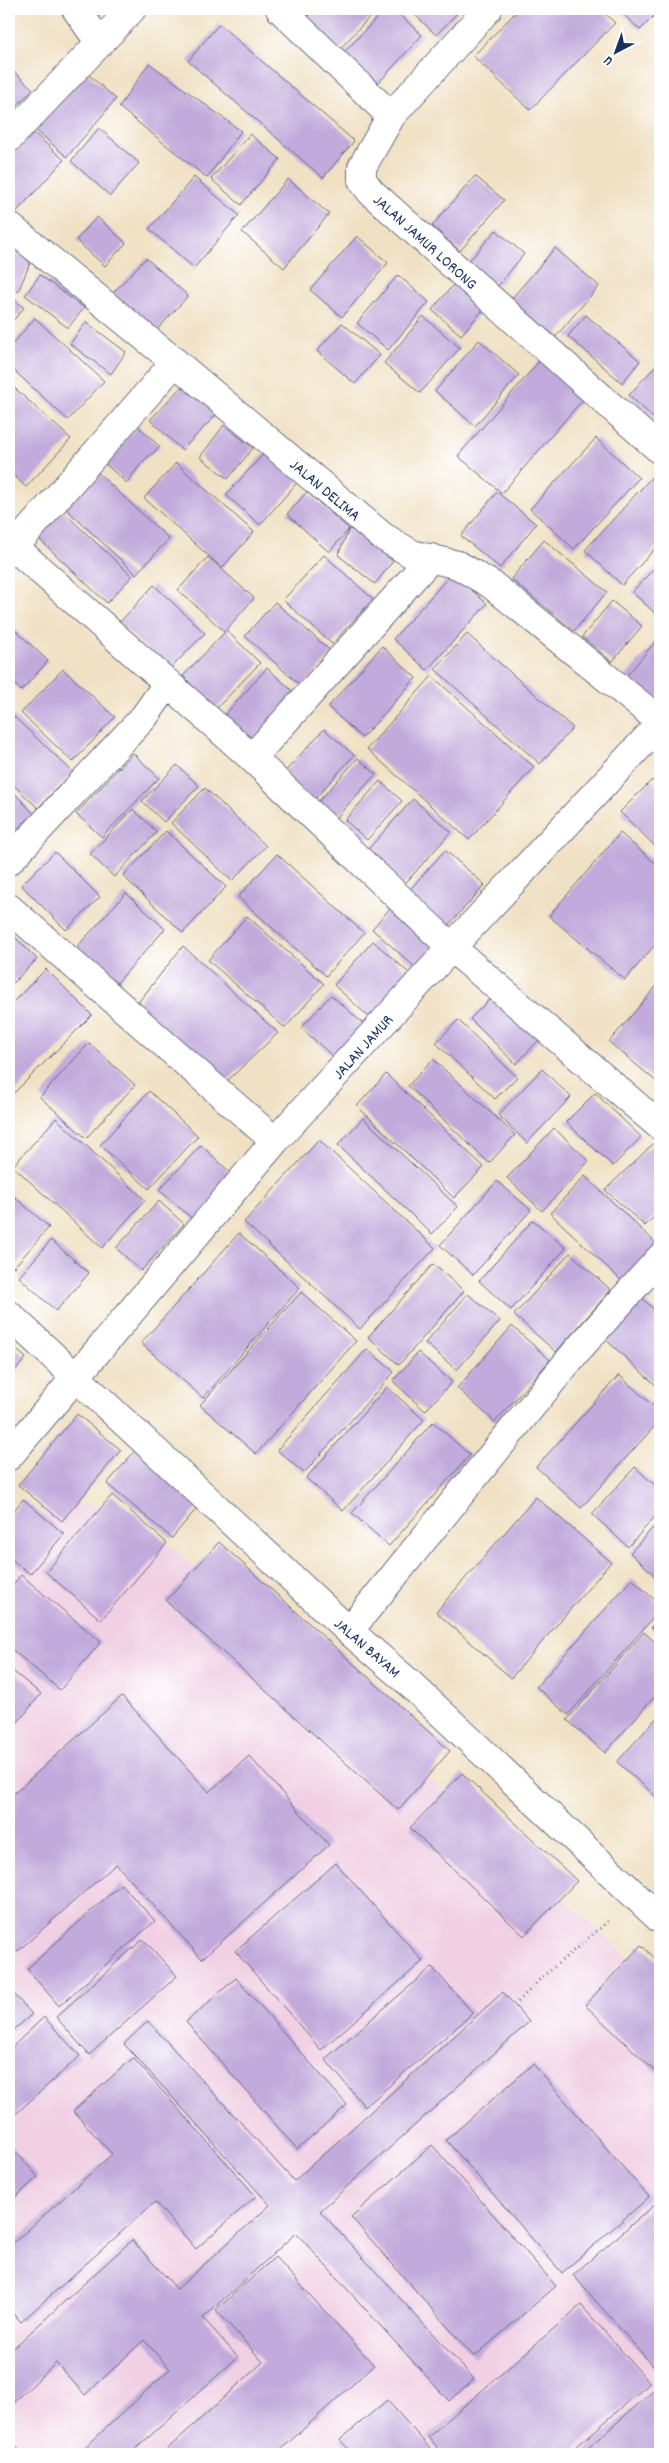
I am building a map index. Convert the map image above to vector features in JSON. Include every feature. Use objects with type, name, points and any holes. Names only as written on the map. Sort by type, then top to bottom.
[{"type":"street","points":[[76,9],[100,42]]},
{"type":"street","points":[[9,138],[132,9]]},
{"type":"street","points":[[280,9],[391,116]]},
{"type":"street","name":"JALAN JAMUR LORONG","points":[[488,9],[391,116],[362,167],[362,180],[371,192],[660,450]]},
{"type":"street","name":"JALAN DELIMA","points":[[9,226],[175,362],[382,536],[401,549],[458,565],[492,585],[660,723]]},
{"type":"street","points":[[175,362],[11,550],[168,683],[252,758],[452,948],[660,1126]]},
{"type":"street","points":[[252,758],[431,558]]},
{"type":"street","points":[[9,861],[144,717],[168,683]]},
{"type":"street","name":"JALAN JAMUR","points":[[9,1456],[275,1142],[660,723]]},
{"type":"street","points":[[9,908],[275,1142]]},
{"type":"street","points":[[349,1631],[575,1353],[660,1258]]},
{"type":"street","name":"JALAN BAYAM","points":[[9,1315],[349,1631],[408,1681],[660,1919]]},
{"type":"path","points":[[518,2002],[542,1978],[638,1897]]},
{"type":"shaded area","points":[[51,1503],[126,1506],[660,1986],[660,2454],[9,2454],[9,1556]]},
{"type":"building","points":[[315,9],[377,9],[337,52],[303,21]]},
{"type":"building","points":[[385,9],[393,9],[422,35],[373,89],[339,58]]},
{"type":"building","points":[[409,9],[455,9],[458,12],[436,35]]},
{"type":"building","points":[[519,9],[600,9],[615,23],[530,110],[473,56]]},
{"type":"building","points":[[618,9],[660,9],[660,10],[640,30]]},
{"type":"building","points":[[219,24],[354,141],[323,178],[188,61]]},
{"type":"building","points":[[149,63],[241,131],[207,178],[119,107]]},
{"type":"building","points":[[9,67],[33,89],[9,114]]},
{"type":"building","points":[[80,67],[116,99],[67,157],[30,125]]},
{"type":"building","points":[[99,128],[139,163],[110,196],[71,161]]},
{"type":"building","points":[[30,129],[64,160],[10,219],[9,153]]},
{"type":"building","points":[[250,134],[280,159],[241,205],[211,179]]},
{"type":"building","points":[[475,176],[504,200],[460,251],[432,226]]},
{"type":"building","points":[[194,177],[239,215],[194,268],[149,229]]},
{"type":"building","points":[[288,179],[329,214],[284,268],[242,232]]},
{"type":"building","points":[[97,217],[126,243],[105,266],[76,240]]},
{"type":"building","points":[[496,230],[524,254],[498,286],[469,261]]},
{"type":"building","points":[[357,236],[388,263],[342,317],[310,290]]},
{"type":"building","points":[[9,239],[30,263],[18,292],[9,282]]},
{"type":"building","points":[[555,248],[599,286],[551,342],[507,304]]},
{"type":"building","points":[[146,258],[188,296],[154,333],[111,295]]},
{"type":"building","points":[[40,275],[84,308],[68,328],[25,295]]},
{"type":"building","points":[[398,275],[429,302],[388,350],[357,323]]},
{"type":"building","points":[[460,277],[490,302],[461,335],[432,310]]},
{"type":"building","points":[[9,294],[24,308],[9,325]]},
{"type":"building","points":[[586,315],[640,361],[622,383],[568,336]]},
{"type":"building","points":[[423,316],[460,348],[420,393],[384,363]]},
{"type":"building","points":[[35,318],[104,381],[68,420],[9,366],[9,348]]},
{"type":"building","points":[[86,322],[126,352],[111,374],[70,344]]},
{"type":"building","points":[[342,323],[380,355],[355,384],[317,351]]},
{"type":"building","points":[[479,340],[519,375],[475,426],[435,391]]},
{"type":"building","points":[[547,352],[591,390],[502,493],[458,456]]},
{"type":"building","points":[[660,361],[660,424],[629,395]]},
{"type":"building","points":[[186,382],[218,413],[182,450],[150,420]]},
{"type":"building","points":[[9,383],[71,439],[26,487],[9,471]]},
{"type":"building","points":[[224,425],[253,448],[228,479],[200,457]]},
{"type":"building","points":[[138,426],[160,447],[142,462],[127,483],[104,463]]},
{"type":"building","points":[[596,438],[639,478],[574,549],[530,509]]},
{"type":"building","points":[[268,449],[301,478],[260,525],[226,495]]},
{"type":"building","points":[[176,463],[254,532],[222,568],[144,498]]},
{"type":"building","points":[[660,468],[660,543],[622,585],[585,550]]},
{"type":"building","points":[[97,472],[169,539],[136,574],[64,507]]},
{"type":"building","points":[[307,492],[349,529],[329,552],[287,514]]},
{"type":"building","points":[[497,492],[536,524],[500,568],[461,536]]},
{"type":"building","points":[[62,511],[132,576],[107,603],[37,537]]},
{"type":"building","points":[[349,529],[356,532],[393,561],[375,584],[338,555]]},
{"type":"building","points":[[544,540],[607,592],[574,631],[511,579]]},
{"type":"building","points":[[324,555],[373,599],[332,644],[283,600]]},
{"type":"building","points":[[208,557],[254,598],[226,630],[260,663],[216,709],[183,676],[225,632],[178,590]]},
{"type":"building","points":[[660,562],[660,618],[632,592]]},
{"type":"building","points":[[452,573],[487,604],[427,670],[393,639]]},
{"type":"building","points":[[154,585],[205,633],[169,670],[119,623]]},
{"type":"building","points":[[612,601],[642,626],[612,662],[582,637]]},
{"type":"building","points":[[275,602],[333,653],[302,687],[245,636]]},
{"type":"building","points":[[9,624],[48,661],[21,691],[9,679]]},
{"type":"building","points":[[467,634],[573,728],[540,764],[435,669]]},
{"type":"building","points":[[660,636],[660,697],[654,705],[624,679]]},
{"type":"building","points":[[382,646],[416,678],[362,738],[328,707]]},
{"type":"building","points":[[267,668],[297,695],[252,745],[222,718]]},
{"type":"building","points":[[63,669],[115,717],[73,762],[21,713]]},
{"type":"building","points":[[432,676],[534,767],[469,840],[367,749]]},
{"type":"building","points":[[11,714],[73,772],[38,808],[9,781],[9,716]]},
{"type":"building","points":[[324,729],[354,755],[313,801],[283,774]]},
{"type":"building","points":[[133,753],[159,778],[102,837],[76,814]]},
{"type":"building","points":[[358,758],[376,774],[336,818],[318,802]]},
{"type":"building","points":[[177,765],[199,786],[164,822],[142,801]]},
{"type":"building","points":[[652,780],[660,788],[660,851],[620,812]]},
{"type":"building","points":[[380,781],[402,801],[367,840],[345,820]]},
{"type":"building","points":[[9,787],[34,814],[9,836]]},
{"type":"building","points":[[205,788],[266,846],[232,881],[171,823]]},
{"type":"building","points":[[413,799],[451,832],[402,887],[364,854]]},
{"type":"building","points":[[133,809],[157,832],[114,877],[90,854]]},
{"type":"building","points":[[166,831],[226,887],[183,933],[123,876]]},
{"type":"building","points":[[620,833],[660,867],[660,939],[625,980],[549,916]]},
{"type":"building","points":[[445,850],[485,885],[445,929],[406,894]]},
{"type":"building","points":[[55,852],[100,897],[66,930],[21,885]]},
{"type":"building","points":[[277,854],[364,933],[326,976],[238,897]]},
{"type":"building","points":[[126,893],[165,929],[116,984],[76,948]]},
{"type":"building","points":[[393,905],[437,944],[416,968],[372,929]]},
{"type":"building","points":[[247,916],[324,984],[285,1028],[208,960]]},
{"type":"building","points":[[9,931],[37,959],[9,987]]},
{"type":"building","points":[[373,941],[409,973],[369,1017],[334,985]]},
{"type":"building","points":[[183,946],[278,1033],[225,1083],[137,1004]]},
{"type":"building","points":[[46,969],[92,1015],[9,1098],[9,1006]]},
{"type":"building","points":[[660,982],[660,1078],[657,1082],[609,1042]]},
{"type":"building","points":[[331,995],[367,1027],[337,1060],[301,1028]]},
{"type":"building","points":[[493,996],[539,1040],[516,1064],[470,1019]]},
{"type":"building","points":[[458,1020],[517,1077],[495,1099],[436,1043]]},
{"type":"building","points":[[89,1043],[135,1085],[86,1138],[40,1097]]},
{"type":"building","points":[[433,1059],[515,1135],[489,1163],[408,1086]]},
{"type":"building","points":[[542,1069],[571,1097],[527,1143],[498,1115]]},
{"type":"building","points":[[386,1074],[484,1167],[454,1198],[357,1106]]},
{"type":"building","points":[[149,1091],[198,1136],[149,1189],[100,1145]]},
{"type":"building","points":[[595,1093],[641,1137],[613,1166],[566,1122]]},
{"type":"building","points":[[56,1118],[145,1200],[102,1248],[13,1166]]},
{"type":"building","points":[[363,1118],[458,1207],[432,1234],[338,1145]]},
{"type":"building","points":[[554,1128],[589,1161],[542,1211],[507,1178]]},
{"type":"building","points":[[319,1140],[435,1248],[360,1329],[244,1222]]},
{"type":"building","points":[[654,1143],[660,1149],[660,1211],[645,1226],[605,1190]]},
{"type":"building","points":[[201,1145],[235,1177],[195,1221],[159,1190]]},
{"type":"building","points":[[585,1176],[659,1246],[624,1283],[550,1213]]},
{"type":"building","points":[[497,1181],[531,1210],[473,1275],[440,1245]]},
{"type":"building","points":[[9,1192],[49,1227],[14,1267],[9,1263]]},
{"type":"building","points":[[159,1201],[184,1224],[141,1271],[116,1248]]},
{"type":"building","points":[[533,1220],[566,1248],[511,1310],[479,1281]]},
{"type":"building","points":[[239,1233],[300,1288],[203,1398],[141,1343]]},
{"type":"building","points":[[51,1240],[89,1273],[56,1311],[19,1277]]},
{"type":"building","points":[[570,1253],[611,1290],[556,1352],[514,1315]]},
{"type":"building","points":[[433,1264],[464,1291],[399,1365],[368,1337]]},
{"type":"building","points":[[301,1292],[356,1341],[256,1454],[200,1405]]},
{"type":"building","points":[[468,1294],[500,1321],[457,1370],[425,1343]]},
{"type":"building","points":[[641,1297],[660,1315],[660,1389],[604,1338]]},
{"type":"building","points":[[512,1326],[550,1360],[495,1422],[457,1388]]},
{"type":"building","points":[[9,1343],[26,1358],[9,1378]]},
{"type":"building","points":[[367,1349],[394,1372],[304,1473],[277,1450]]},
{"type":"building","points":[[418,1352],[452,1382],[425,1411],[393,1381]]},
{"type":"building","points":[[619,1375],[660,1412],[660,1420],[581,1508],[536,1467]]},
{"type":"building","points":[[387,1387],[424,1420],[343,1511],[306,1478]]},
{"type":"building","points":[[77,1414],[121,1450],[62,1521],[18,1485]]},
{"type":"building","points":[[433,1422],[470,1455],[389,1546],[352,1513]]},
{"type":"building","points":[[138,1447],[203,1501],[172,1538],[107,1484]]},
{"type":"building","points":[[635,1467],[660,1490],[660,1511],[628,1547],[592,1514]]},
{"type":"building","points":[[112,1495],[167,1543],[101,1620],[46,1572]]},
{"type":"building","points":[[536,1497],[611,1562],[511,1678],[436,1612]]},
{"type":"building","points":[[23,1499],[64,1534],[30,1574],[9,1557],[9,1517]]},
{"type":"building","points":[[660,1520],[660,1580],[630,1553]]},
{"type":"building","points":[[219,1542],[450,1751],[398,1810],[166,1601]]},
{"type":"building","points":[[21,1575],[101,1642],[60,1690],[9,1647],[9,1589]]},
{"type":"building","points":[[632,1579],[660,1605],[660,1610],[568,1715],[536,1687]]},
{"type":"building","points":[[660,1616],[660,1635],[651,1627]]},
{"type":"building","points":[[644,1632],[660,1647],[660,1690],[605,1753],[567,1720]]},
{"type":"building","points":[[9,1668],[41,1694],[9,1733]]},
{"type":"building","points":[[122,1696],[209,1792],[249,1756],[329,1845],[202,1959],[116,1864],[18,1951],[9,1941],[9,1798]]},
{"type":"building","points":[[660,1714],[660,1800],[617,1762]]},
{"type":"building","points":[[462,1773],[577,1881],[524,1936],[410,1828]]},
{"type":"building","points":[[336,1863],[423,1961],[321,2050],[235,1951]]},
{"type":"building","points":[[121,1884],[155,1921],[59,2006],[27,1969]]},
{"type":"building","points":[[143,1939],[177,1976],[89,2055],[56,2017]]},
{"type":"building","points":[[641,1945],[660,1963],[660,2076],[585,2005]]},
{"type":"building","points":[[432,1967],[473,2013],[365,2107],[325,2059]]},
{"type":"building","points":[[236,1978],[347,2105],[297,2149],[186,2022]]},
{"type":"building","points":[[9,1989],[32,2014],[9,2034]]},
{"type":"building","points":[[503,1992],[529,2022],[320,2211],[474,2379],[449,2401],[296,2233],[203,2318],[238,2357],[130,2454],[78,2454],[170,2369],[144,2340],[85,2395],[56,2363],[9,2407],[9,2352],[132,2240],[177,2289],[270,2205],[124,2044],[148,2021],[294,2181]]},
{"type":"building","points":[[44,2017],[80,2056],[9,2120],[9,2050]]},
{"type":"building","points":[[133,2058],[256,2196],[196,2249],[155,2202],[21,2322],[9,2308],[9,2247],[112,2154],[73,2111]]},
{"type":"building","points":[[533,2064],[649,2197],[562,2273],[446,2140]]},
{"type":"building","points":[[9,2144],[38,2177],[9,2203]]},
{"type":"building","points":[[432,2145],[556,2286],[474,2357],[351,2217]]},
{"type":"building","points":[[660,2200],[660,2374],[573,2275]]},
{"type":"building","points":[[275,2257],[374,2365],[276,2454],[162,2454],[263,2362],[216,2310]]},
{"type":"building","points":[[581,2305],[650,2383],[568,2454],[443,2454],[428,2437]]},
{"type":"building","points":[[660,2385],[660,2454],[581,2454]]},
{"type":"building","points":[[387,2400],[435,2454],[353,2454],[340,2440]]},
{"type":"building","points":[[9,2439],[23,2454],[9,2454]]}]
